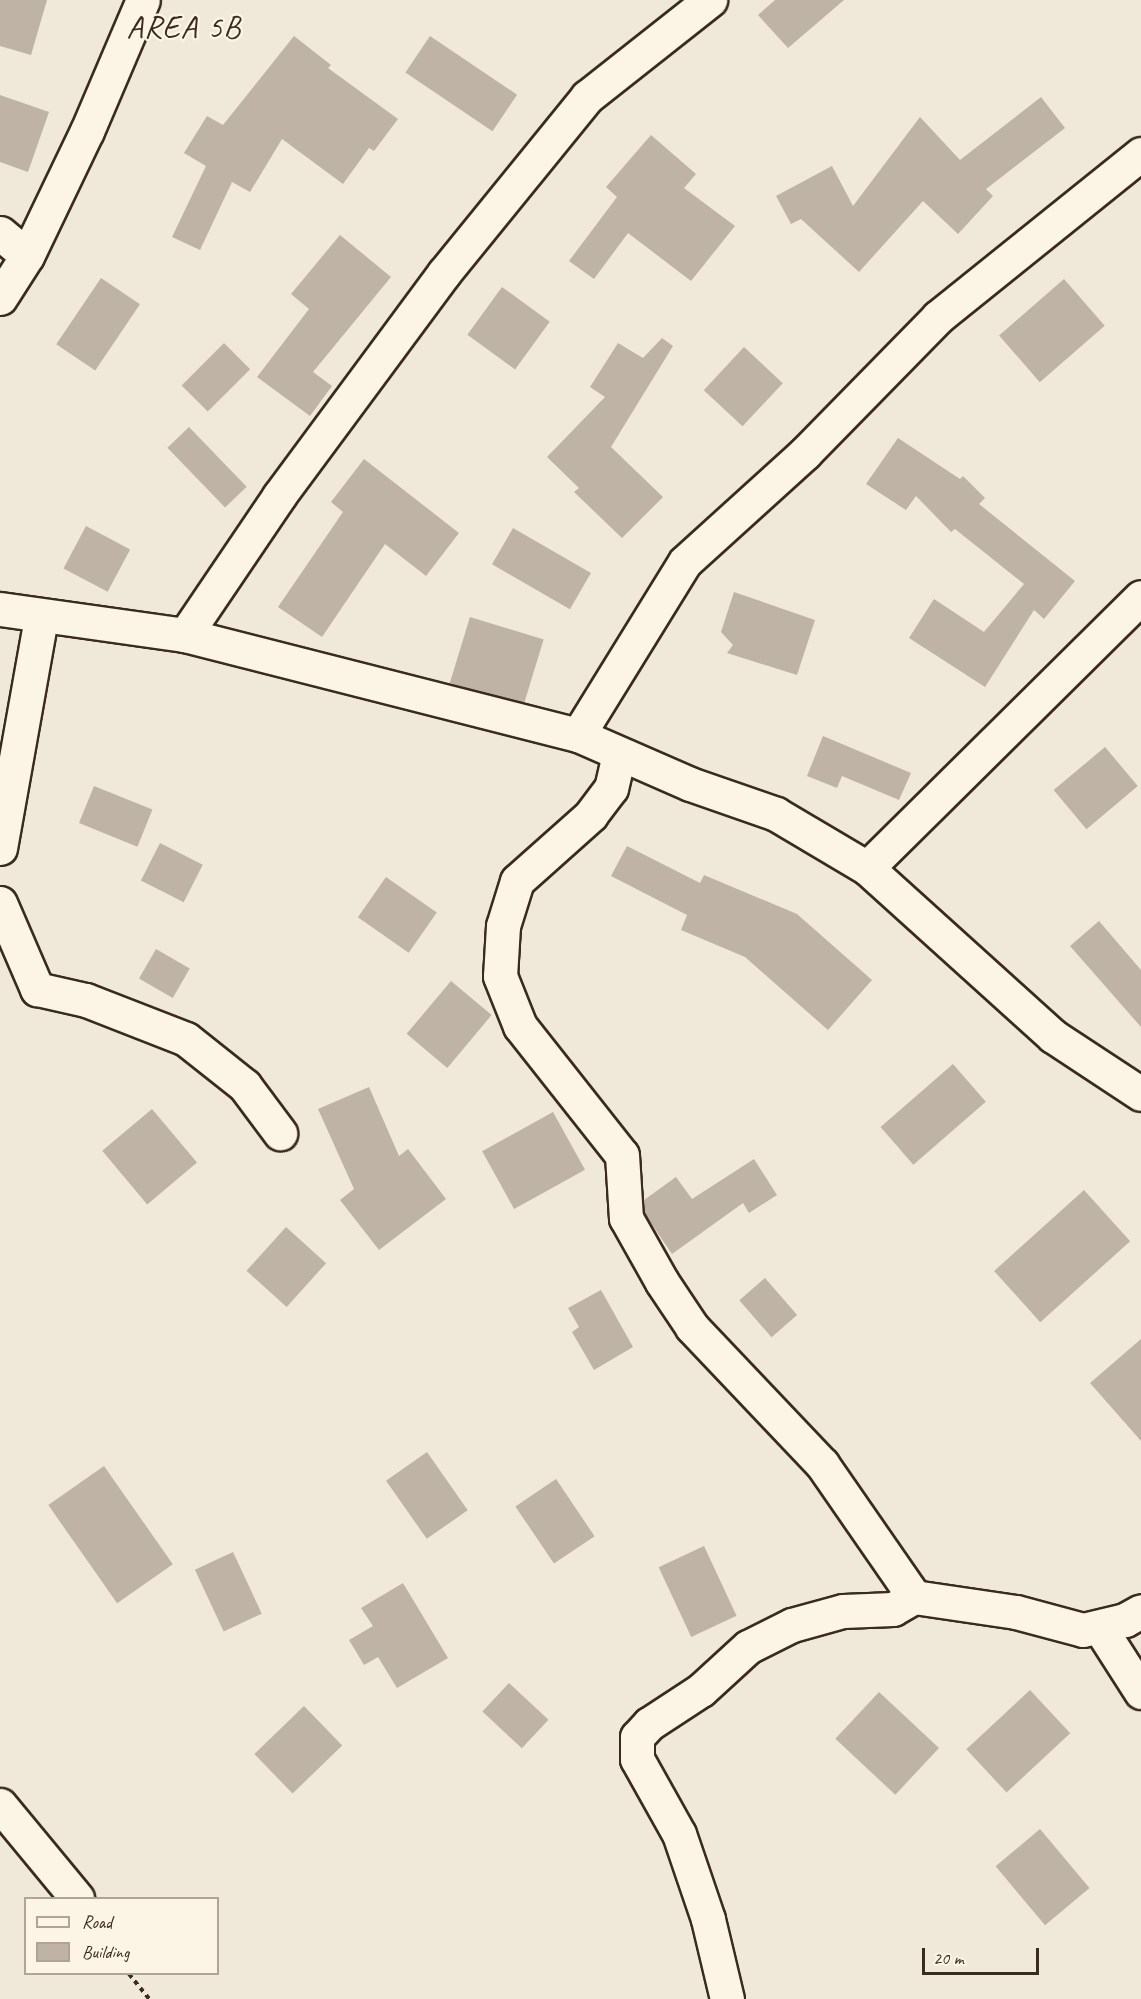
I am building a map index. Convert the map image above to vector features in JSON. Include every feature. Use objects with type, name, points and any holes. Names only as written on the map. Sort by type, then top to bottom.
[{"type":"street","points":[[185,635],[279,496],[444,273],[587,97],[710,0]]},
{"type":"street","points":[[0,298],[27,256],[87,131],[139,2]]},
{"type":"street","points":[[578,735],[685,562],[805,453],[938,317],[1141,154]]},
{"type":"street","points":[[0,233],[27,256]]},
{"type":"street","points":[[867,868],[1141,597]]},
{"type":"street","points":[[0,609],[41,617],[185,635],[578,735],[776,814],[867,868],[1053,1036],[1141,1094]]},
{"type":"street","points":[[0,848],[41,617]]},
{"type":"street","points":[[619,753],[611,788],[591,815],[517,881],[503,926],[500,976],[520,1026],[622,1155],[626,1218],[680,1309],[744,1384],[822,1464],[914,1597]]},
{"type":"street","points":[[0,903],[37,989],[86,1000],[186,1038],[245,1086],[280,1133]]},
{"type":"street","points":[[727,1999],[708,1919],[679,1834],[637,1759],[637,1737],[649,1724],[701,1690],[748,1647],[792,1625],[843,1611],[893,1609],[914,1597],[1016,1612],[1083,1630],[1100,1628],[1141,1611]]},
{"type":"street","points":[[1100,1628],[1141,1692]]},
{"type":"street","points":[[0,1805],[75,1897]]},
{"type":"path","points":[[130,1975],[149,1999]]},
{"type":"building","points":[[0,0],[47,0],[31,55],[0,46]]},
{"type":"building","points":[[775,0],[844,0],[788,48],[758,15]]},
{"type":"building","points":[[294,36],[331,65],[328,68],[398,119],[374,151],[369,148],[343,184],[282,139],[250,192],[232,182],[200,250],[172,237],[206,166],[184,153],[207,116],[223,125]]},
{"type":"building","points":[[430,36],[517,95],[492,131],[405,72]]},
{"type":"building","points":[[0,95],[49,112],[28,172],[0,162]]},
{"type":"building","points":[[1041,97],[1065,128],[986,189],[993,196],[958,234],[923,201],[859,272],[801,219],[791,224],[776,196],[832,166],[853,206],[920,117],[960,160]]},
{"type":"building","points":[[651,135],[696,174],[684,188],[735,226],[691,281],[628,233],[594,279],[569,261],[617,197],[606,187]]},
{"type":"building","points":[[340,235],[391,277],[313,372],[332,386],[310,416],[257,377],[309,309],[291,294]]},
{"type":"building","points":[[101,278],[140,304],[95,371],[56,344]]},
{"type":"building","points":[[1064,279],[1105,326],[1040,382],[999,335]]},
{"type":"building","points":[[502,287],[550,322],[515,369],[467,335]]},
{"type":"building","points":[[662,338],[673,346],[611,447],[663,497],[622,538],[574,492],[579,488],[547,457],[605,397],[590,387],[618,343],[643,358]]},
{"type":"building","points":[[224,343],[250,369],[208,412],[182,385]]},
{"type":"building","points":[[744,347],[783,383],[743,426],[704,390]]},
{"type":"building","points":[[189,427],[247,487],[225,508],[167,448]]},
{"type":"building","points":[[898,438],[960,479],[963,476],[985,498],[979,504],[1075,581],[1044,619],[1034,610],[985,687],[909,638],[934,599],[984,632],[1024,584],[955,529],[951,532],[916,496],[906,510],[866,484]]},
{"type":"building","points":[[364,459],[459,533],[426,576],[385,544],[322,637],[278,607],[343,512],[331,502]]},
{"type":"building","points":[[86,526],[130,549],[108,592],[63,568]]},
{"type":"building","points":[[513,528],[591,573],[570,609],[492,564]]},
{"type":"building","points":[[734,592],[815,620],[797,675],[727,653],[733,645],[721,632]]},
{"type":"building","points":[[470,617],[544,640],[523,705],[450,683]]},
{"type":"building","points":[[823,736],[911,773],[899,800],[842,776],[837,788],[807,776]]},
{"type":"building","points":[[1105,747],[1138,786],[1086,829],[1054,790]]},
{"type":"building","points":[[94,786],[152,810],[137,847],[79,823]]},
{"type":"building","points":[[160,843],[203,865],[184,902],[141,880]]},
{"type":"building","points":[[627,846],[700,883],[704,875],[797,914],[872,980],[828,1030],[745,957],[681,930],[687,915],[611,876]]},
{"type":"building","points":[[386,877],[437,913],[409,953],[358,917]]},
{"type":"building","points":[[1099,921],[1141,970],[1141,1027],[1070,946]]},
{"type":"building","points":[[156,949],[190,968],[173,998],[139,978]]},
{"type":"building","points":[[451,981],[492,1015],[447,1068],[407,1034]]},
{"type":"building","points":[[953,1064],[986,1102],[913,1165],[881,1127]]},
{"type":"building","points":[[369,1087],[399,1156],[408,1149],[446,1199],[379,1250],[340,1200],[354,1189],[318,1109]]},
{"type":"building","points":[[152,1109],[197,1163],[147,1204],[102,1151]]},
{"type":"building","points":[[553,1112],[585,1170],[514,1209],[482,1151]]},
{"type":"building","points":[[754,1159],[777,1195],[749,1213],[743,1203],[672,1254],[644,1213],[644,1200],[676,1177],[692,1199]]},
{"type":"building","points":[[1084,1190],[1130,1241],[1040,1322],[994,1271]]},
{"type":"building","points":[[286,1227],[326,1263],[287,1307],[247,1271]]},
{"type":"building","points":[[765,1278],[797,1315],[771,1337],[739,1300]]},
{"type":"building","points":[[601,1290],[633,1347],[594,1370],[572,1332],[579,1327],[568,1308]]},
{"type":"building","points":[[1141,1339],[1141,1441],[1090,1383]]},
{"type":"building","points":[[427,1452],[468,1510],[427,1539],[386,1481]]},
{"type":"building","points":[[104,1466],[173,1564],[117,1603],[48,1505]]},
{"type":"building","points":[[556,1479],[595,1536],[554,1564],[515,1506]]},
{"type":"building","points":[[704,1546],[737,1616],[691,1637],[659,1567]]},
{"type":"building","points":[[233,1552],[262,1614],[224,1631],[195,1570]]},
{"type":"building","points":[[403,1583],[448,1658],[397,1688],[378,1657],[364,1665],[349,1640],[373,1626],[361,1608]]},
{"type":"building","points":[[509,1683],[548,1720],[522,1748],[482,1712]]},
{"type":"building","points":[[1030,1690],[1070,1733],[1007,1792],[966,1749]]},
{"type":"building","points":[[879,1692],[939,1748],[895,1795],[835,1739]]},
{"type":"building","points":[[304,1706],[342,1746],[293,1793],[254,1754]]},
{"type":"building","points":[[1040,1829],[1089,1888],[1045,1925],[996,1866]]},
{"type":"district","name":"AREA 5B","points":[[184,27]]}]
